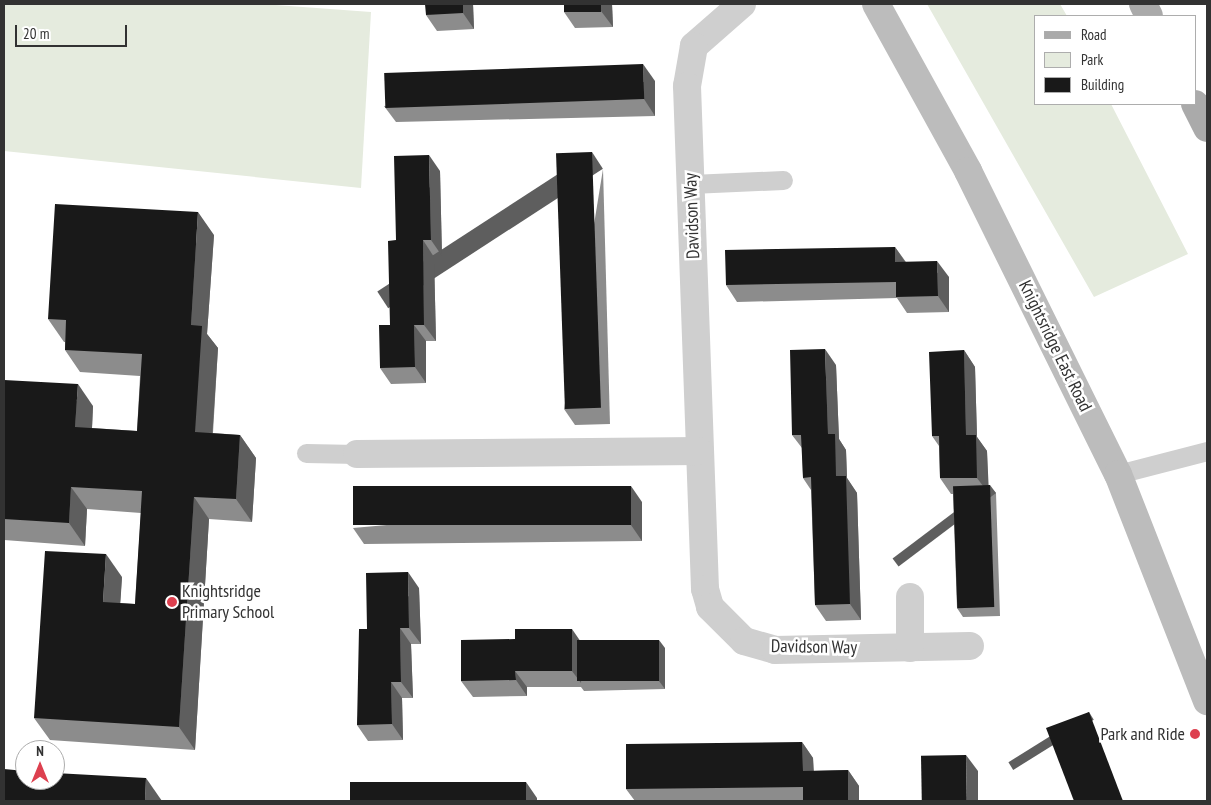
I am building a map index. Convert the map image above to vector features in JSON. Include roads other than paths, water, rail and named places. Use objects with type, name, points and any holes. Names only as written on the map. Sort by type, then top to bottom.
[{"type":"main road","points":[[1195,105],[1207,128]]},
{"type":"street","name":"Knightsridge East Road","points":[[876,4],[968,171],[1118,474],[1207,701]]},
{"type":"street","name":"Davidson Way","points":[[735,5],[694,46],[687,86],[705,589],[710,608],[721,621],[744,640],[775,650],[970,646]]},
{"type":"street","points":[[357,454],[699,451]]},
{"type":"street","points":[[910,598],[910,648]]},
{"type":"lane","points":[[691,184],[783,180]]},
{"type":"lane","points":[[1118,474],[1207,451]]},
{"type":"lane","points":[[306,453],[357,454]]},
{"type":"place","name":"Knightsridge Primary School","points":[[172,602]]},
{"type":"place","name":"Park and Ride","points":[[1195,734]]}]
